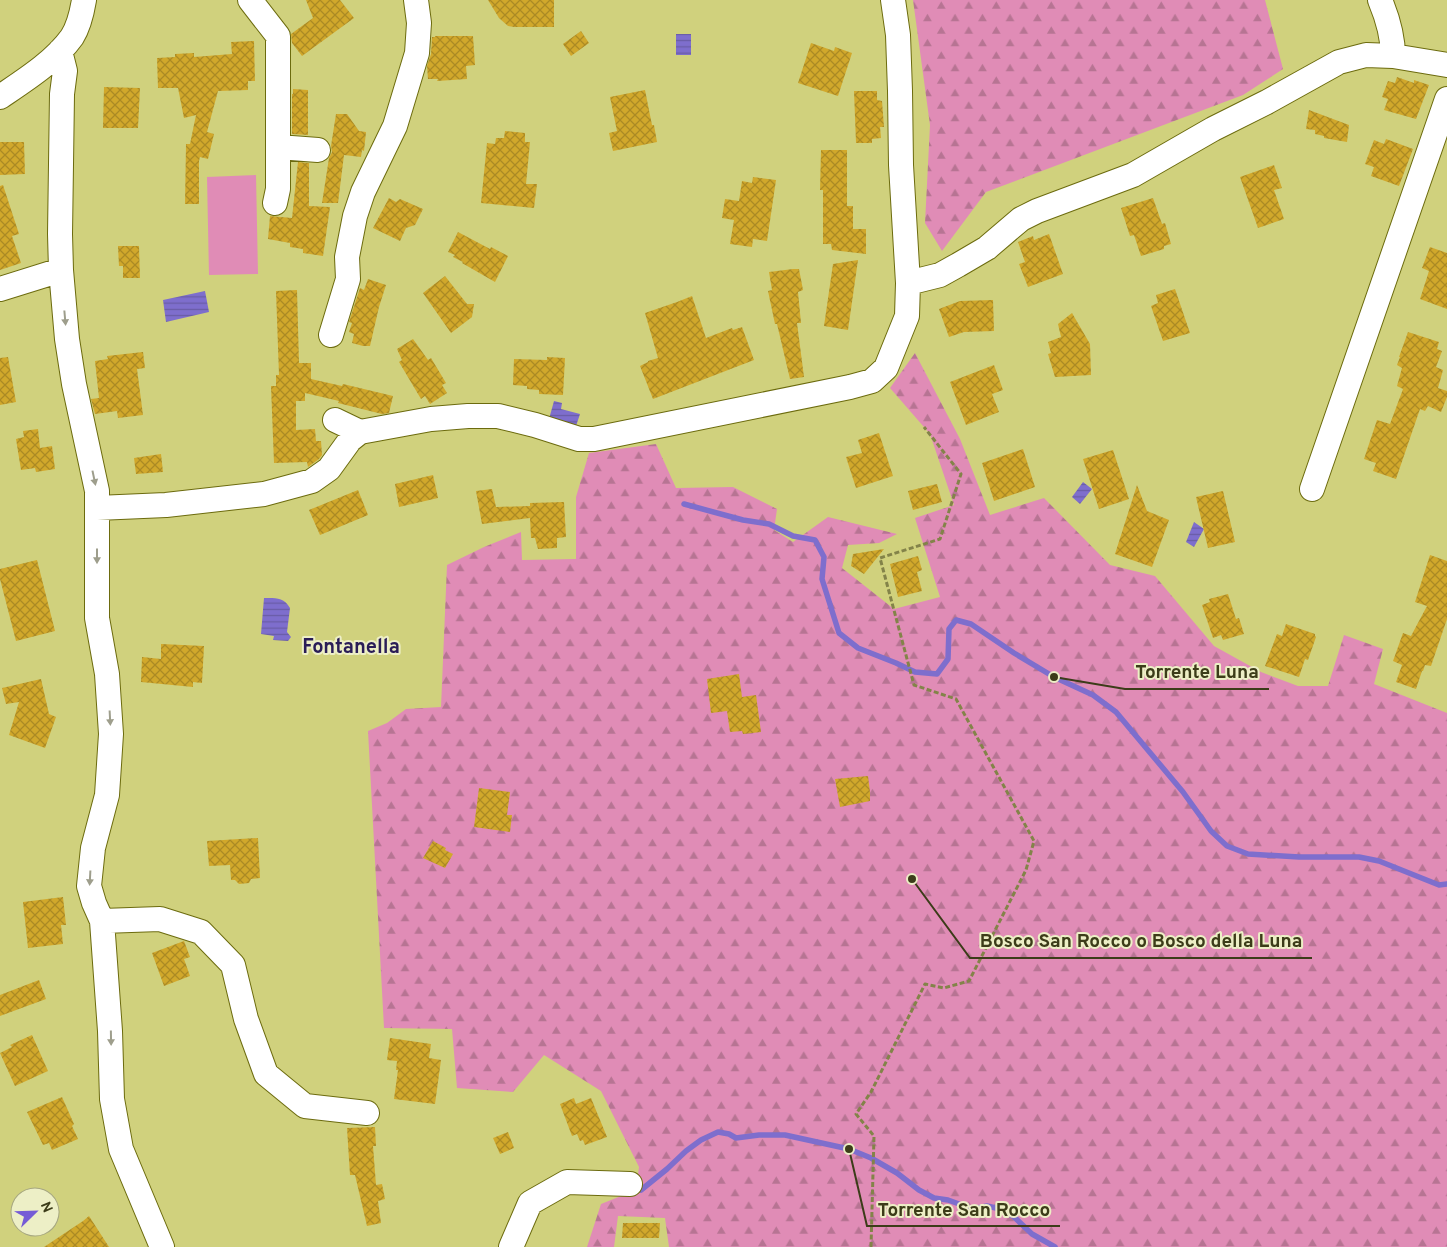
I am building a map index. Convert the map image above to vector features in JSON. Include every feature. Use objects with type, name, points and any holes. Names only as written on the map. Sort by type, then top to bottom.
[{"type":"street","points":[[0,97],[44,66],[73,36],[81,17],[84,0]]},
{"type":"street","points":[[250,0],[278,36],[278,189],[276,203]]},
{"type":"street","points":[[331,335],[348,280],[347,257],[355,216],[363,192],[396,126],[417,53],[419,23],[416,0]]},
{"type":"street","points":[[97,508],[166,505],[264,494],[312,481],[329,469],[350,440],[360,432],[431,419],[498,416],[579,439],[594,439],[872,381],[886,368],[907,316],[908,283],[901,164],[898,35],[893,0]]},
{"type":"street","points":[[1380,0],[1389,23],[1393,42],[1393,56]]},
{"type":"street","points":[[60,51],[64,71],[60,234],[61,270],[67,339],[74,384],[97,492],[97,618],[107,674],[111,734],[107,795],[93,848],[89,886],[102,921],[110,1031],[112,1099],[121,1148],[162,1247]]},
{"type":"street","points":[[908,283],[940,275],[988,248],[1021,218],[1133,175],[1213,129],[1267,102],[1339,62],[1366,55],[1393,56],[1447,65]]},
{"type":"street","points":[[1312,489],[1447,99]]},
{"type":"street","points":[[278,147],[318,150]]},
{"type":"street","points":[[0,289],[61,270]]},
{"type":"street","points":[[335,420],[360,432]]},
{"type":"street","points":[[102,921],[160,919],[201,932],[232,965],[246,1019],[266,1074],[305,1106],[367,1114]]},
{"type":"street","points":[[511,1247],[530,1203],[567,1182],[630,1184]]},
{"type":"path","points":[[871,1247],[874,1136],[856,1114],[871,1092],[925,984],[944,988],[969,981],[1026,870],[1034,841],[956,699],[914,685],[880,558],[940,539],[961,474],[924,427]]},
{"type":"green space","points":[[913,0],[1265,0],[1283,69],[1243,95],[986,192],[942,251],[925,223],[930,125]]},
{"type":"green space","points":[[256,175],[258,274],[209,275],[207,177]]},
{"type":"green space","points":[[915,353],[960,439],[990,515],[1044,498],[1110,565],[1155,576],[1214,646],[1261,672],[1298,686],[1328,686],[1344,635],[1383,649],[1374,684],[1447,713],[1447,1247],[669,1247],[665,1218],[618,1216],[614,1247],[587,1247],[601,1204],[636,1190],[639,1167],[601,1091],[544,1055],[513,1092],[457,1088],[452,1029],[384,1028],[368,731],[387,723],[406,709],[441,707],[447,565],[521,532],[522,560],[576,559],[576,497],[589,453],[656,444],[676,488],[733,487],[777,509],[774,530],[793,542],[828,517],[897,534],[879,543],[848,545],[842,568],[894,609],[940,597],[915,518],[954,505],[930,434],[890,388]]},
{"type":"shaded area","points":[[676,34],[691,34],[691,55],[676,55]]},
{"type":"shaded area","points":[[205,291],[209,312],[166,322],[163,300]]},
{"type":"shaded area","points":[[554,401],[562,403],[561,409],[580,414],[576,426],[549,419]]},
{"type":"shaded area","points":[[1083,482],[1092,489],[1080,504],[1072,497]]},
{"type":"shaded area","points":[[1194,522],[1204,529],[1194,547],[1186,542]]},
{"type":"shaded area","points":[[264,598],[275,598],[288,604],[290,608],[287,632],[291,637],[288,641],[273,640],[274,636],[261,634]]},
{"type":"building","points":[[306,0],[340,0],[354,18],[302,56],[292,43],[291,34],[313,18]]},
{"type":"building","points":[[488,0],[554,0],[554,27],[508,26],[499,18]]},
{"type":"building","points":[[581,31],[589,43],[571,56],[563,44]]},
{"type":"building","points":[[473,36],[475,65],[466,66],[467,79],[437,81],[438,79],[428,79],[427,66],[431,54],[432,37]]},
{"type":"building","points":[[254,41],[255,81],[248,81],[248,90],[218,91],[207,132],[214,134],[208,159],[200,157],[199,161],[199,204],[185,204],[186,144],[190,144],[196,115],[184,118],[178,88],[158,88],[157,58],[175,57],[175,54],[194,53],[194,57],[232,54],[231,42]]},
{"type":"building","points":[[811,43],[834,51],[835,47],[852,53],[838,96],[798,83]]},
{"type":"building","points":[[1397,77],[1414,83],[1414,80],[1429,85],[1416,119],[1384,110],[1388,99],[1382,97],[1388,81],[1395,83]]},
{"type":"building","points":[[104,87],[140,88],[138,128],[103,128]]},
{"type":"building","points":[[293,89],[308,90],[308,135],[292,134]]},
{"type":"building","points":[[645,90],[657,142],[613,151],[609,133],[617,131],[610,97]]},
{"type":"building","points":[[854,91],[877,91],[877,100],[882,101],[884,127],[880,127],[881,138],[872,139],[872,143],[856,143]]},
{"type":"building","points":[[1309,110],[1349,125],[1347,142],[1324,138],[1324,136],[1315,134],[1315,130],[1306,129]]},
{"type":"building","points":[[336,114],[347,114],[359,131],[366,132],[364,151],[362,150],[361,157],[344,155],[338,203],[322,203],[329,158],[332,152],[331,146]]},
{"type":"building","points":[[505,131],[525,133],[525,142],[530,142],[526,184],[537,184],[534,208],[481,203],[487,143],[495,144],[496,138],[504,138]]},
{"type":"building","points":[[1386,139],[1413,149],[1399,186],[1371,176],[1374,167],[1365,164],[1374,140],[1384,144]]},
{"type":"building","points":[[0,142],[24,142],[25,174],[0,175]]},
{"type":"building","points":[[821,150],[847,150],[847,206],[853,206],[853,229],[866,229],[866,254],[832,250],[831,244],[823,244],[823,190],[820,190]]},
{"type":"building","points":[[298,162],[309,163],[309,206],[330,207],[323,256],[303,253],[303,249],[290,247],[290,243],[268,239],[270,216],[292,218]]},
{"type":"building","points":[[1274,165],[1282,188],[1274,190],[1284,219],[1258,228],[1240,177]]},
{"type":"building","points":[[753,177],[776,180],[767,241],[753,239],[752,247],[730,244],[734,220],[722,218],[725,199],[739,201],[742,181],[752,183]]},
{"type":"building","points":[[3,185],[19,234],[12,236],[21,263],[0,270],[0,186]]},
{"type":"building","points":[[389,198],[396,202],[400,199],[423,209],[415,225],[406,228],[400,241],[373,228]]},
{"type":"building","points":[[1153,198],[1162,224],[1165,223],[1171,244],[1164,246],[1164,249],[1141,256],[1134,235],[1130,236],[1121,208]]},
{"type":"building","points":[[458,232],[508,256],[495,282],[462,263],[453,257],[455,255],[448,252]]},
{"type":"building","points":[[1049,234],[1063,274],[1028,287],[1019,264],[1025,262],[1018,242],[1033,236],[1034,240]]},
{"type":"building","points":[[118,246],[139,246],[140,278],[123,278],[123,266],[119,266]]},
{"type":"building","points":[[1430,247],[1447,253],[1447,309],[1420,299],[1429,271],[1422,268]]},
{"type":"building","points":[[858,260],[848,330],[824,326],[833,264]]},
{"type":"building","points":[[799,269],[803,290],[798,292],[801,323],[797,323],[804,377],[790,379],[768,291],[772,290],[769,272]]},
{"type":"building","points":[[445,276],[467,304],[474,304],[472,317],[451,333],[423,293]]},
{"type":"building","points":[[368,279],[386,285],[370,346],[363,346],[352,343],[354,334],[349,332],[352,323],[349,322],[360,288],[364,290]]},
{"type":"building","points":[[1175,289],[1190,333],[1163,341],[1151,306],[1158,303],[1156,295]]},
{"type":"building","points":[[297,290],[299,363],[311,363],[311,379],[342,386],[343,384],[393,396],[389,413],[382,414],[305,393],[305,401],[296,401],[296,430],[315,429],[316,441],[321,441],[322,455],[308,467],[307,462],[274,463],[271,386],[276,386],[276,375],[279,375],[276,291]]},
{"type":"building","points":[[692,296],[706,338],[732,328],[733,330],[742,327],[754,360],[653,399],[640,366],[658,358],[645,313]]},
{"type":"building","points":[[993,300],[994,331],[964,332],[949,337],[939,309],[960,301]]},
{"type":"building","points":[[1072,313],[1090,344],[1091,375],[1055,377],[1048,354],[1051,353],[1048,342],[1061,337],[1058,324]]},
{"type":"building","points":[[1408,332],[1439,342],[1437,349],[1442,351],[1436,367],[1443,370],[1438,388],[1447,391],[1447,397],[1441,412],[1428,406],[1425,411],[1420,409],[1396,479],[1373,471],[1376,463],[1364,459],[1377,420],[1390,424],[1403,389],[1397,386],[1402,368],[1397,365]]},
{"type":"building","points":[[413,339],[428,360],[431,358],[446,383],[442,385],[447,393],[430,404],[425,396],[421,399],[399,362],[402,360],[397,349]]},
{"type":"building","points":[[143,352],[145,368],[137,369],[143,415],[118,418],[117,411],[95,414],[91,399],[99,398],[95,361],[108,359],[107,356]]},
{"type":"building","points":[[8,357],[16,402],[0,405],[0,358]]},
{"type":"building","points":[[547,357],[565,358],[563,395],[539,394],[539,390],[527,389],[527,386],[513,385],[514,359],[547,360]]},
{"type":"building","points":[[994,365],[1003,390],[992,394],[999,412],[966,425],[950,382]]},
{"type":"building","points":[[38,429],[40,448],[52,446],[55,469],[36,472],[35,468],[21,470],[16,439],[24,437],[23,431]]},
{"type":"building","points":[[879,433],[893,476],[856,488],[846,457],[862,453],[858,440]]},
{"type":"building","points":[[1023,449],[1035,487],[994,501],[982,463]]},
{"type":"building","points":[[1113,450],[1129,499],[1099,509],[1083,459]]},
{"type":"building","points":[[161,454],[163,472],[136,474],[134,458]]},
{"type":"building","points":[[433,475],[438,498],[399,507],[395,484]]},
{"type":"building","points":[[937,484],[942,502],[913,510],[908,491]]},
{"type":"building","points":[[1137,485],[1147,511],[1169,520],[1152,567],[1115,554]]},
{"type":"building","points":[[492,489],[496,507],[564,502],[566,537],[557,538],[557,548],[538,549],[535,538],[531,538],[530,518],[482,524],[476,491]]},
{"type":"building","points":[[358,490],[368,515],[320,535],[309,510]]},
{"type":"building","points":[[1223,491],[1235,542],[1208,548],[1196,497]]},
{"type":"building","points":[[884,549],[864,574],[851,566],[853,554]]},
{"type":"building","points":[[1430,555],[1447,561],[1447,619],[1431,666],[1425,665],[1416,689],[1396,682],[1402,665],[1393,661],[1403,633],[1411,636],[1427,606],[1415,602]]},
{"type":"building","points":[[918,556],[922,570],[917,572],[922,591],[898,597],[890,564]]},
{"type":"building","points":[[37,560],[55,631],[16,641],[0,579],[0,569]]},
{"type":"building","points":[[1228,594],[1236,619],[1239,618],[1244,634],[1223,640],[1221,635],[1213,638],[1202,605],[1210,602],[1209,599]]},
{"type":"building","points":[[1286,624],[1315,634],[1316,637],[1308,660],[1305,659],[1299,677],[1265,666],[1277,634],[1282,636]]},
{"type":"building","points":[[161,644],[204,646],[202,683],[193,682],[193,687],[141,682],[142,657],[161,659]]},
{"type":"building","points":[[739,674],[742,697],[756,695],[761,732],[743,734],[742,731],[730,732],[727,711],[711,713],[707,679]]},
{"type":"building","points":[[41,679],[49,714],[56,717],[45,748],[9,735],[19,702],[6,704],[2,688]]},
{"type":"building","points":[[868,776],[870,801],[840,807],[835,779]]},
{"type":"building","points":[[479,788],[510,792],[507,815],[512,815],[510,832],[474,827]]},
{"type":"building","points":[[258,838],[260,878],[251,879],[249,883],[239,884],[235,880],[231,880],[230,865],[209,866],[207,841]]},
{"type":"building","points":[[433,841],[453,854],[445,868],[423,858]]},
{"type":"building","points":[[63,897],[66,925],[61,925],[63,944],[28,948],[23,902]]},
{"type":"building","points":[[184,941],[190,957],[184,959],[190,976],[164,986],[152,953]]},
{"type":"building","points":[[39,980],[46,999],[0,1016],[0,995]]},
{"type":"building","points":[[32,1035],[48,1071],[15,1086],[0,1053],[12,1047],[10,1045]]},
{"type":"building","points":[[390,1038],[431,1044],[429,1058],[441,1060],[435,1104],[394,1099],[398,1070],[396,1070],[397,1061],[387,1060]]},
{"type":"building","points":[[62,1097],[74,1124],[72,1126],[78,1139],[52,1150],[49,1143],[43,1145],[27,1112]]},
{"type":"building","points":[[574,1098],[576,1104],[591,1098],[607,1137],[585,1145],[583,1140],[580,1141],[577,1134],[572,1136],[560,1104]]},
{"type":"building","points":[[375,1127],[376,1146],[373,1146],[376,1185],[382,1184],[385,1199],[378,1201],[381,1223],[367,1226],[355,1175],[350,1175],[347,1128]]},
{"type":"building","points":[[508,1132],[514,1148],[500,1154],[493,1138]]},
{"type":"building","points":[[89,1216],[109,1247],[44,1247],[60,1237]]},
{"type":"building","points":[[623,1223],[660,1223],[659,1238],[622,1238]]},
{"type":"waterway","points":[[684,504],[743,520],[769,524],[793,536],[815,540],[824,557],[822,579],[839,633],[858,648],[915,672],[937,674],[948,659],[949,629],[956,620],[971,624],[1054,677],[1093,695],[1116,712],[1183,792],[1211,831],[1227,846],[1248,854],[1299,857],[1359,857],[1379,861],[1439,885],[1447,884]]},
{"type":"waterway","points":[[641,1190],[686,1151],[701,1140],[718,1132],[729,1134],[736,1138],[759,1135],[785,1135],[849,1149],[871,1158],[934,1198],[948,1200],[973,1209],[987,1206],[996,1208],[1013,1216],[1032,1234],[1055,1247]]},
{"type":"place","name":"Torrente Luna","points":[[1054,677]]},
{"type":"place","name":"Bosco San Rocco o Bosco della Luna","points":[[912,879]]},
{"type":"place","name":"Torrente San Rocco","points":[[849,1149]]},
{"type":"district","name":"Fontanella","points":[[351,648]]}]
